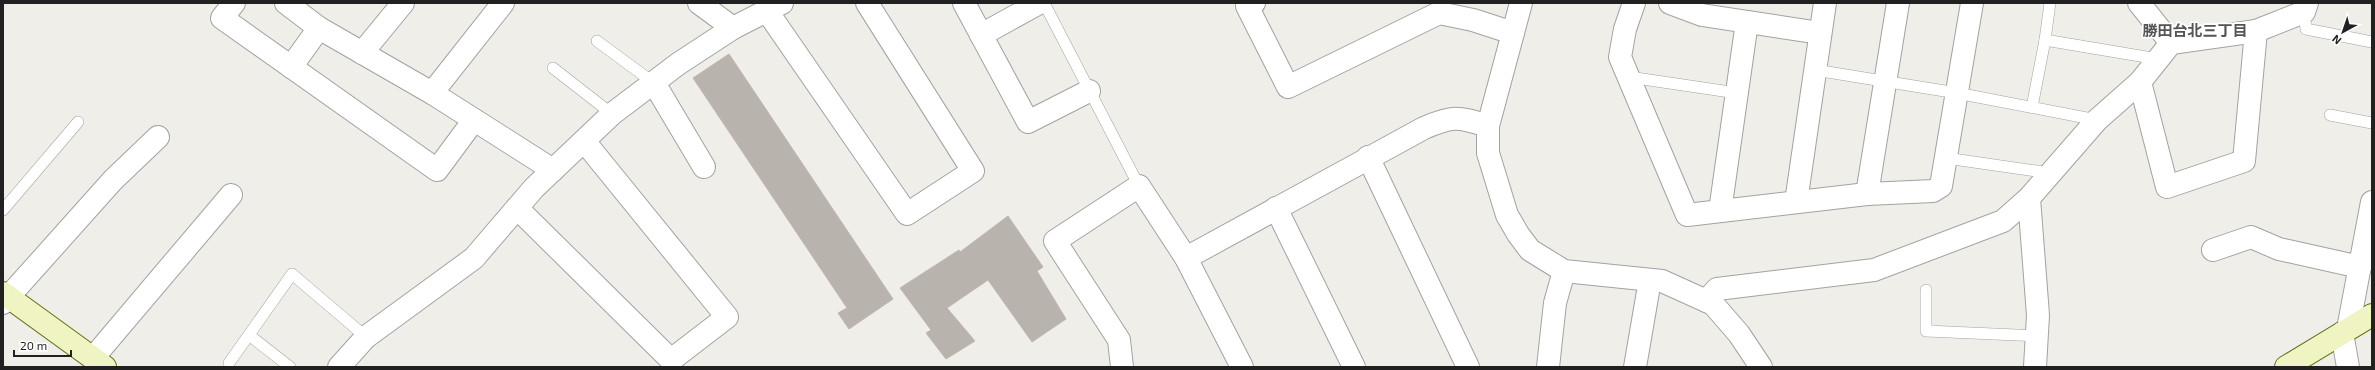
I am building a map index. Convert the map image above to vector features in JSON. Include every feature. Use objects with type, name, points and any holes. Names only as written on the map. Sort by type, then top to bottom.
[{"type":"street","points":[[234,3],[222,18],[436,170],[474,120]]},
{"type":"street","points":[[286,3],[319,28],[432,93],[553,170]]},
{"type":"street","points":[[362,53],[403,3]]},
{"type":"street","points":[[432,93],[503,3]]},
{"type":"street","points":[[699,3],[733,28]]},
{"type":"street","points":[[339,367],[366,337],[474,258],[517,208],[553,170],[612,114],[733,28],[774,7],[907,214],[973,171],[867,3]]},
{"type":"street","points":[[964,3],[1028,122],[1089,91]]},
{"type":"street","points":[[981,35],[1039,3]]},
{"type":"street","points":[[1254,3],[1247,6],[1288,87],[1439,8],[1513,33]]},
{"type":"street","points":[[1521,3],[1488,126],[1488,153],[1508,216],[1518,234],[1530,250],[1564,271],[1662,281],[1713,304],[1739,334],[1761,367]]},
{"type":"street","points":[[1634,3],[1625,29],[1620,57],[1687,215],[1867,194],[1933,191],[1941,186],[1972,3]]},
{"type":"street","points":[[1670,3],[1702,15],[1820,33]]},
{"type":"street","points":[[1796,202],[1824,3]]},
{"type":"street","points":[[1867,194],[1898,3]]},
{"type":"street","points":[[2139,3],[2165,51]]},
{"type":"street","points":[[1706,301],[1717,289],[1874,270],[2003,220],[2029,198],[2097,120],[2140,82],[2165,51],[2256,30],[2306,7]]},
{"type":"street","points":[[1720,211],[1747,22]]},
{"type":"street","points":[[291,67],[319,28]]},
{"type":"street","points":[[2140,82],[2167,187],[2244,161],[2256,30]]},
{"type":"street","points":[[654,83],[704,167]]},
{"type":"street","points":[[1186,258],[1368,158],[1447,118],[1465,119],[1488,126]]},
{"type":"street","points":[[158,137],[113,180],[5,297],[99,363],[231,195]]},
{"type":"street","points":[[517,208],[671,360],[727,317],[584,141]]},
{"type":"street","points":[[1368,158],[1468,367]]},
{"type":"street","points":[[1122,367],[1119,340],[1055,241],[1139,186],[1186,258],[1242,367]]},
{"type":"street","points":[[2029,198],[2038,316],[2035,367]]},
{"type":"street","points":[[2348,367],[2345,331],[2360,267],[2372,202]]},
{"type":"street","points":[[1276,208],[1354,367]]},
{"type":"street","points":[[2213,250],[2251,237],[2279,249],[2360,267]]},
{"type":"street","points":[[1548,367],[1555,303],[1564,271]]},
{"type":"street","points":[[1635,367],[1650,280]]},
{"type":"street","points":[[2286,367],[2372,315]]},
{"type":"lane","points":[[1044,3],[1139,186]]},
{"type":"lane","points":[[2032,107],[2045,40],[2050,3]]},
{"type":"lane","points":[[2306,7],[2306,29],[2372,42]]},
{"type":"lane","points":[[2045,40],[2165,51]]},
{"type":"lane","points":[[596,41],[654,83]]},
{"type":"lane","points":[[553,68],[612,114]]},
{"type":"lane","points":[[1815,70],[1957,93],[2097,120]]},
{"type":"lane","points":[[1628,77],[1737,92]]},
{"type":"lane","points":[[2330,115],[2372,123]]},
{"type":"lane","points":[[3,210],[78,122]]},
{"type":"lane","points":[[1946,158],[2050,173]]},
{"type":"lane","points":[[229,363],[292,274],[366,337]]},
{"type":"lane","points":[[1926,290],[1926,332],[2037,336]]},
{"type":"lane","points":[[249,335],[290,367]]},
{"type":"building","points":[[729,54],[893,299],[849,329],[838,313],[847,308],[693,78]]},
{"type":"building","points":[[1008,216],[1043,267],[1037,271],[1066,319],[1032,342],[988,280],[947,308],[975,341],[946,359],[926,333],[931,330],[900,288],[959,250],[960,252]]},
{"type":"district","name":"勝田台北三丁目","points":[[2195,31]]}]
